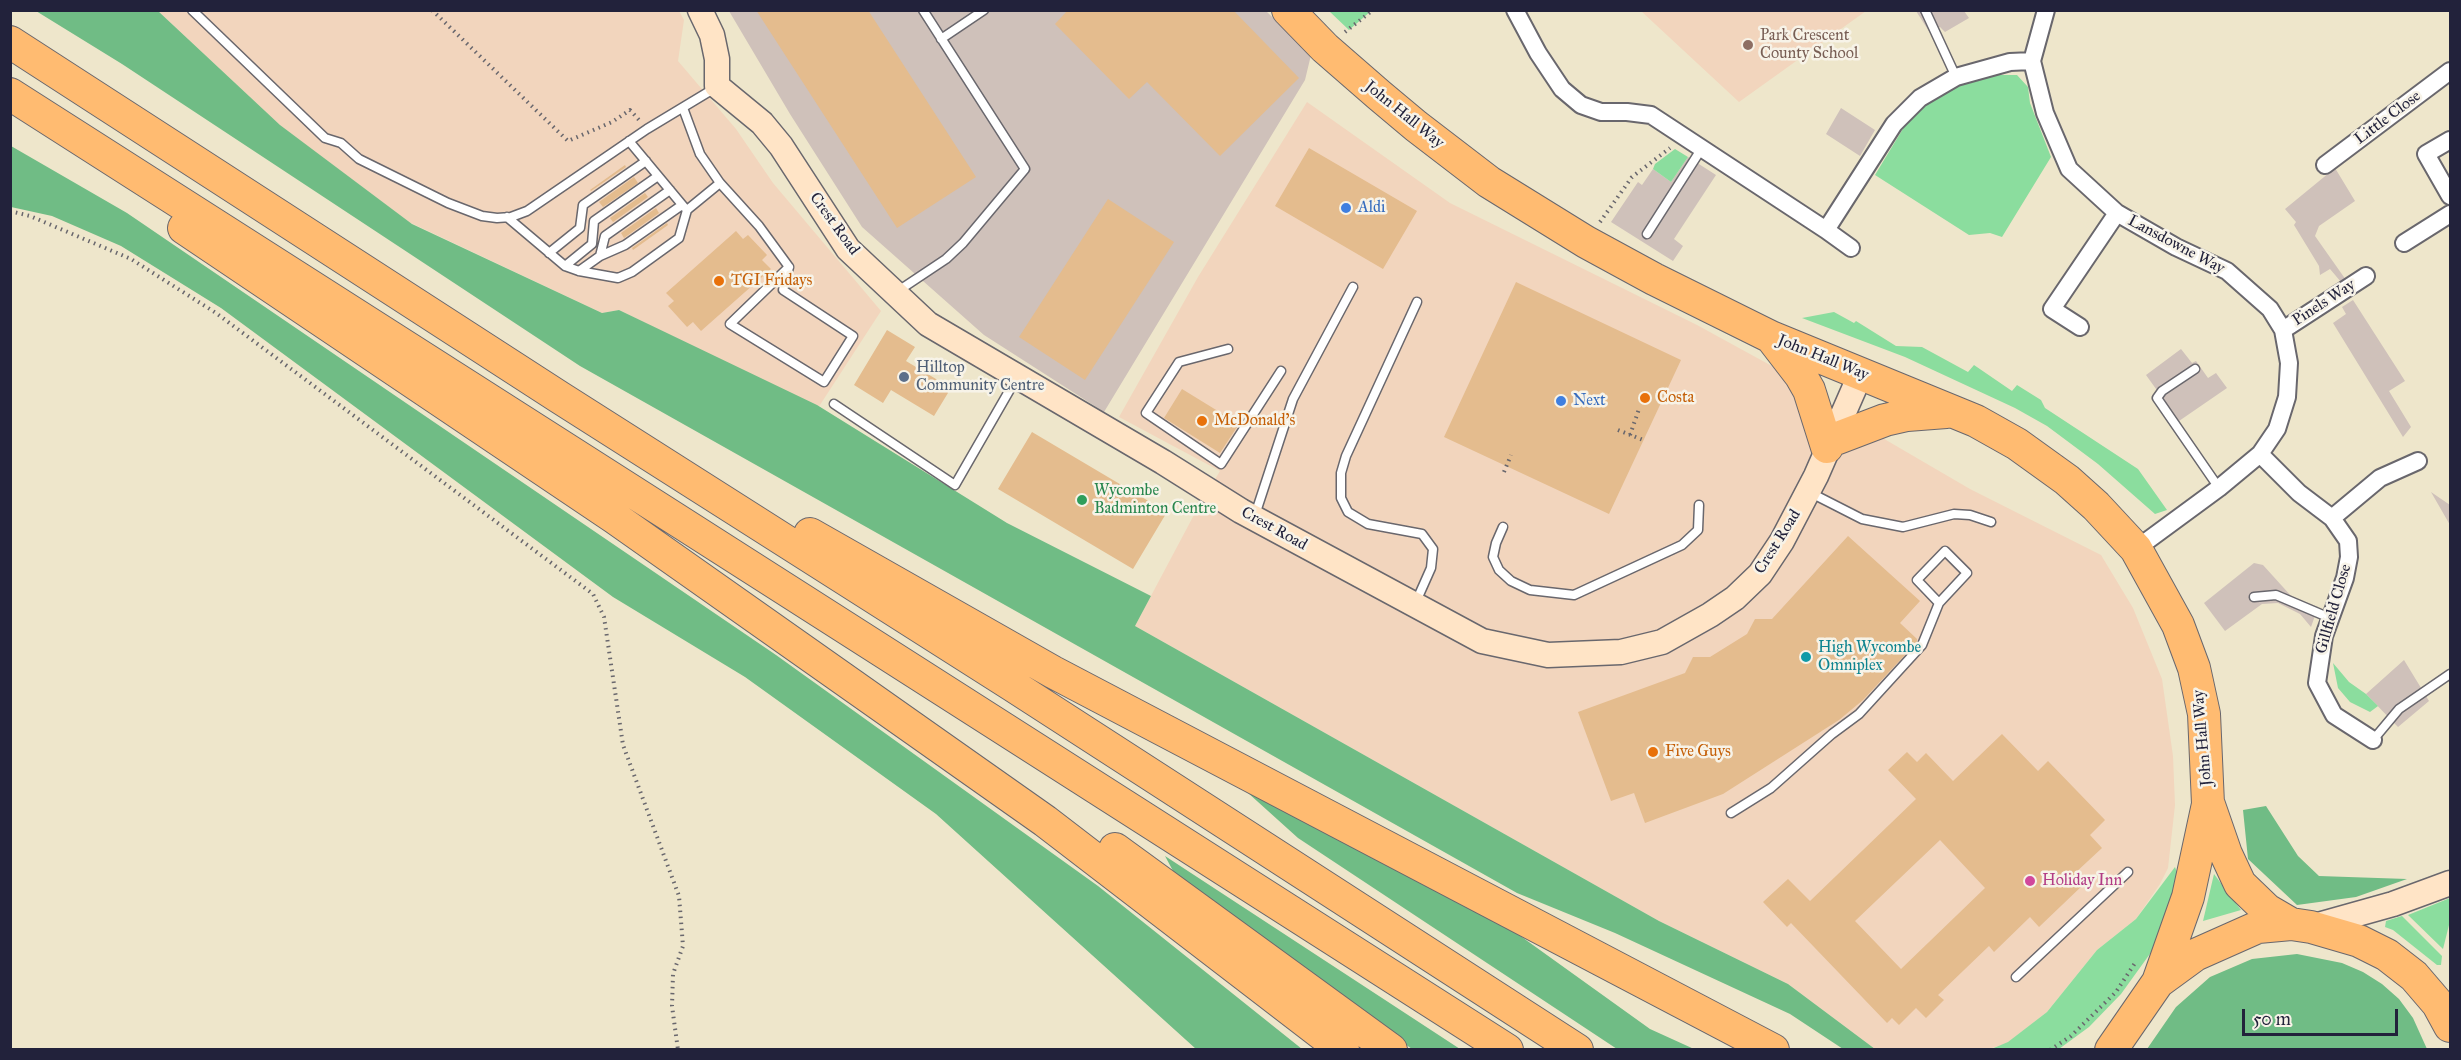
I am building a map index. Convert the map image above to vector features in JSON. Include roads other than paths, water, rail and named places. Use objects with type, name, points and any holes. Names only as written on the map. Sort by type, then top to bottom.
[{"type":"highway","name":"John Hall Way","points":[[1288,10],[1325,48],[1416,126],[1489,182],[1586,242],[1654,279],[1771,337],[1976,421],[2017,444],[2067,480],[2096,506],[2136,549],[2178,625],[2194,668],[2204,714],[2208,804],[2188,897],[2149,970]]},
{"type":"highway","points":[[10,42],[1577,1050]]},
{"type":"highway","points":[[10,94],[1508,1050]]},
{"type":"highway","points":[[10,108],[240,268],[615,518],[1045,821],[1343,1050]]},
{"type":"highway","points":[[1771,337],[1802,376],[1829,444],[1885,420],[1907,415],[1953,412]]},
{"type":"highway","points":[[447,372],[560,460],[1055,804],[1391,1050]]},
{"type":"highway","points":[[559,397],[740,494],[1053,672],[1773,1050]]},
{"type":"highway","name":"John Hall Way","points":[[2208,804],[2226,854],[2240,884],[2267,910],[2301,926]]},
{"type":"highway","points":[[2111,1050],[2130,1021],[2149,970],[2195,955],[2258,927],[2301,926],[2359,941],[2387,956],[2414,976],[2438,1004],[2451,1026]]},
{"type":"highway","points":[[2092,1050],[2130,1021]]},
{"type":"street","points":[[700,10],[712,35],[717,59],[717,86]]},
{"type":"street","points":[[1515,10],[1538,53],[1562,89],[1581,105],[1601,112],[1651,115],[1851,248]]},
{"type":"street","name":"Lansdowne Way","points":[[2046,10],[2032,60],[2045,113],[2069,169],[2117,213],[2176,247],[2227,271],[2270,309],[2283,330],[2289,363],[2287,397],[2277,429],[2260,454],[2219,488],[2136,549]]},
{"type":"street","points":[[1826,230],[1894,124],[1920,98],[1956,77],[2010,62],[2032,60]]},
{"type":"street","name":"Little Close","points":[[2325,165],[2451,71]]},
{"type":"street","name":"Crest Road","points":[[717,86],[762,123],[781,146],[848,249],[928,324],[1254,518],[1482,641],[1548,655],[1621,652],[1662,642],[1736,598],[1760,574],[1782,541],[1808,492],[1861,373]]},
{"type":"street","points":[[2451,140],[2426,154],[2451,196]]},
{"type":"street","points":[[2080,327],[2052,309],[2117,213]]},
{"type":"street","points":[[2404,243],[2451,214]]},
{"type":"street","name":"Pinels Way","points":[[2283,330],[2366,276]]},
{"type":"street","name":"Gillfield Close","points":[[2260,454],[2299,493],[2332,518],[2348,541],[2349,557],[2345,578],[2324,636],[2317,683],[2334,715],[2373,740]]},
{"type":"street","points":[[2332,518],[2380,478],[2418,461]]},
{"type":"street","points":[[2301,926],[2393,904],[2451,884]]},
{"type":"lane","points":[[192,10],[325,138],[341,143],[358,159],[463,210],[482,216],[507,217],[527,211],[647,129],[717,86]]},
{"type":"lane","points":[[895,292],[946,259],[963,243],[1024,169],[923,10]]},
{"type":"lane","points":[[941,39],[984,10]]},
{"type":"lane","points":[[1925,10],[1956,77]]},
{"type":"lane","points":[[683,108],[700,154],[720,183],[759,226],[789,267]]},
{"type":"lane","points":[[629,141],[685,208]]},
{"type":"lane","points":[[1647,234],[1702,148]]},
{"type":"lane","points":[[549,253],[580,228],[583,205],[646,161]]},
{"type":"lane","points":[[565,266],[592,244],[594,220],[658,176]]},
{"type":"lane","points":[[579,271],[600,256],[625,245],[685,208],[720,183]]},
{"type":"lane","points":[[600,256],[605,236],[670,190]]},
{"type":"lane","points":[[507,217],[565,266],[618,278],[632,272],[678,238],[685,208]]},
{"type":"lane","points":[[789,267],[783,290],[853,336],[824,382],[730,324],[789,267]]},
{"type":"lane","points":[[1254,518],[1293,399],[1353,287]]},
{"type":"lane","points":[[1415,604],[1431,568],[1433,549],[1422,534],[1368,524],[1348,512],[1341,498],[1341,474],[1346,456],[1417,302]]},
{"type":"lane","points":[[1228,349],[1179,362],[1146,413],[1221,464],[1281,370]]},
{"type":"lane","points":[[2195,369],[2162,391],[2157,398],[2219,488]]},
{"type":"lane","points":[[834,404],[955,485],[1018,376]]},
{"type":"lane","points":[[1808,492],[1862,519],[1903,527],[1954,514],[1970,515],[1991,522]]},
{"type":"lane","points":[[1503,527],[1493,557],[1499,570],[1511,581],[1530,591],[1574,595],[1682,546],[1698,530],[1699,505]]},
{"type":"lane","points":[[1731,813],[1771,788],[1832,734],[1859,714],[1922,645],[1939,603],[1967,573],[1945,551],[1917,580],[1939,603]]},
{"type":"lane","points":[[2254,597],[2276,595],[2330,618]]},
{"type":"lane","points":[[2373,740],[2399,709],[2451,674]]},
{"type":"lane","points":[[2016,977],[2128,872]]},
{"type":"place","name":"Park Crescent County School","points":[[1748,45]]},
{"type":"place","name":"Aldi","points":[[1346,208]]},
{"type":"place","name":"TGI Fridays","points":[[719,281]]},
{"type":"place","name":"Hilltop Community Centre","points":[[904,377]]},
{"type":"place","name":"Costa","points":[[1645,398]]},
{"type":"place","name":"Next","points":[[1561,401]]},
{"type":"place","name":"McDonald's","points":[[1202,421]]},
{"type":"place","name":"Wycombe Badminton Centre","points":[[1082,500]]},
{"type":"place","name":"High Wycombe Omniplex","points":[[1806,657]]},
{"type":"place","name":"Five Guys","points":[[1653,752]]},
{"type":"place","name":"Holiday Inn","points":[[2030,881]]}]
